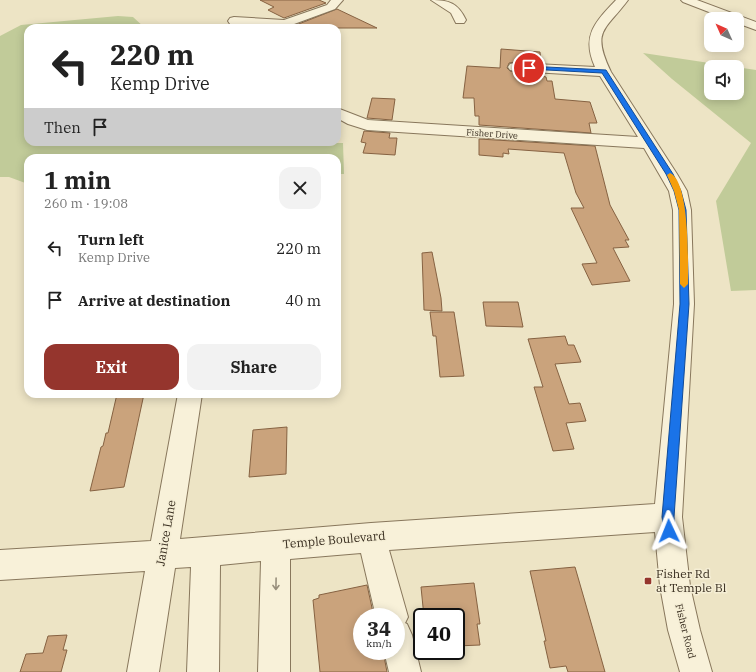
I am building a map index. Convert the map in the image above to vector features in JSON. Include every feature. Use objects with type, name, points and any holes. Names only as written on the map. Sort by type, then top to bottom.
[{"type":"street","points":[[234,21],[276,24],[286,23],[331,7],[338,0]]},
{"type":"street","points":[[438,0],[456,11],[460,20]]},
{"type":"street","name":"Fisher Road","points":[[622,0],[599,26],[594,35],[596,53],[604,72],[669,174],[678,191],[684,227],[684,304],[668,517],[675,586],[684,630],[696,672]]},
{"type":"street","points":[[687,0],[756,26]]},
{"type":"street","points":[[514,67],[604,72]]},
{"type":"street","name":"Fisher Drive","points":[[341,114],[353,121],[367,125],[650,144]]},
{"type":"street","name":"Janice Lane","points":[[143,672],[189,398]]},
{"type":"street","name":"Temple Boulevard","points":[[0,565],[162,555],[371,537],[668,517]]},
{"type":"street","points":[[371,537],[390,608]]},
{"type":"street","points":[[274,672],[276,545]]},
{"type":"street","points":[[203,672],[206,551]]},
{"type":"street","points":[[403,660],[406,672]]},
{"type":"green space","points":[[118,16],[133,17],[141,24],[32,24]]},
{"type":"green space","points":[[24,25],[24,146],[341,146],[341,143],[343,143],[344,174],[341,174],[341,154],[24,154],[24,183],[9,177],[0,177],[0,36]]},
{"type":"green space","points":[[643,53],[704,62],[704,100],[744,100],[744,68],[756,70],[756,290],[731,291],[716,201],[751,143],[672,79]]},
{"type":"building","points":[[260,0],[319,0],[326,3],[284,18],[268,10],[274,7]]},
{"type":"building","points":[[337,9],[377,28],[341,28],[341,24],[299,24]]},
{"type":"building","points":[[501,49],[540,52],[541,63],[515,62],[509,63],[507,68],[510,71],[541,74],[542,76],[546,77],[547,81],[552,81],[555,99],[590,102],[597,123],[589,123],[591,133],[479,125],[479,116],[475,116],[474,98],[463,98],[467,66],[500,68]]},
{"type":"building","points":[[372,98],[395,99],[392,120],[367,118]]},
{"type":"building","points":[[364,131],[390,133],[389,138],[397,138],[395,155],[363,153],[366,143],[361,142]]},
{"type":"building","points":[[479,139],[595,146],[610,205],[629,240],[625,240],[629,247],[613,248],[630,281],[592,285],[582,264],[597,263],[571,208],[584,208],[576,193],[564,153],[508,149],[509,154],[503,153],[503,157],[479,155]]},
{"type":"building","points":[[432,252],[442,311],[424,310],[422,253]]},
{"type":"building","points":[[483,302],[518,302],[523,327],[486,326]]},
{"type":"building","points":[[430,312],[454,312],[464,376],[440,377],[436,336],[433,336]]},
{"type":"building","points":[[565,336],[568,345],[574,345],[581,362],[555,364],[569,404],[580,403],[586,421],[566,423],[574,449],[553,451],[534,387],[543,387],[528,339]]},
{"type":"building","points":[[116,398],[143,398],[124,487],[90,491],[101,447],[103,446],[106,433],[108,433]]},
{"type":"building","points":[[287,427],[286,474],[249,477],[253,430]]},
{"type":"building","points":[[575,567],[605,672],[568,672],[566,666],[550,668],[544,641],[546,641],[530,571]]},
{"type":"building","points":[[474,583],[480,624],[477,624],[480,645],[465,646],[465,608],[423,608],[421,587]]},
{"type":"building","points":[[367,585],[372,608],[353,608],[353,660],[385,660],[387,672],[320,672],[313,600],[319,598],[319,595]]},
{"type":"building","points":[[67,635],[63,650],[67,650],[61,672],[20,672],[26,654],[43,653],[48,636]]},
{"type":"slow traffic","points":[[670,175],[678,191],[682,210],[684,227],[684,284]]},
{"type":"place","name":"Fisher Rd at Temple Bl","points":[[648,581]]},
{"type":"route","points":[[529,68],[604,72],[669,174],[678,191],[684,227],[684,304],[668,517],[669,531]]}]
